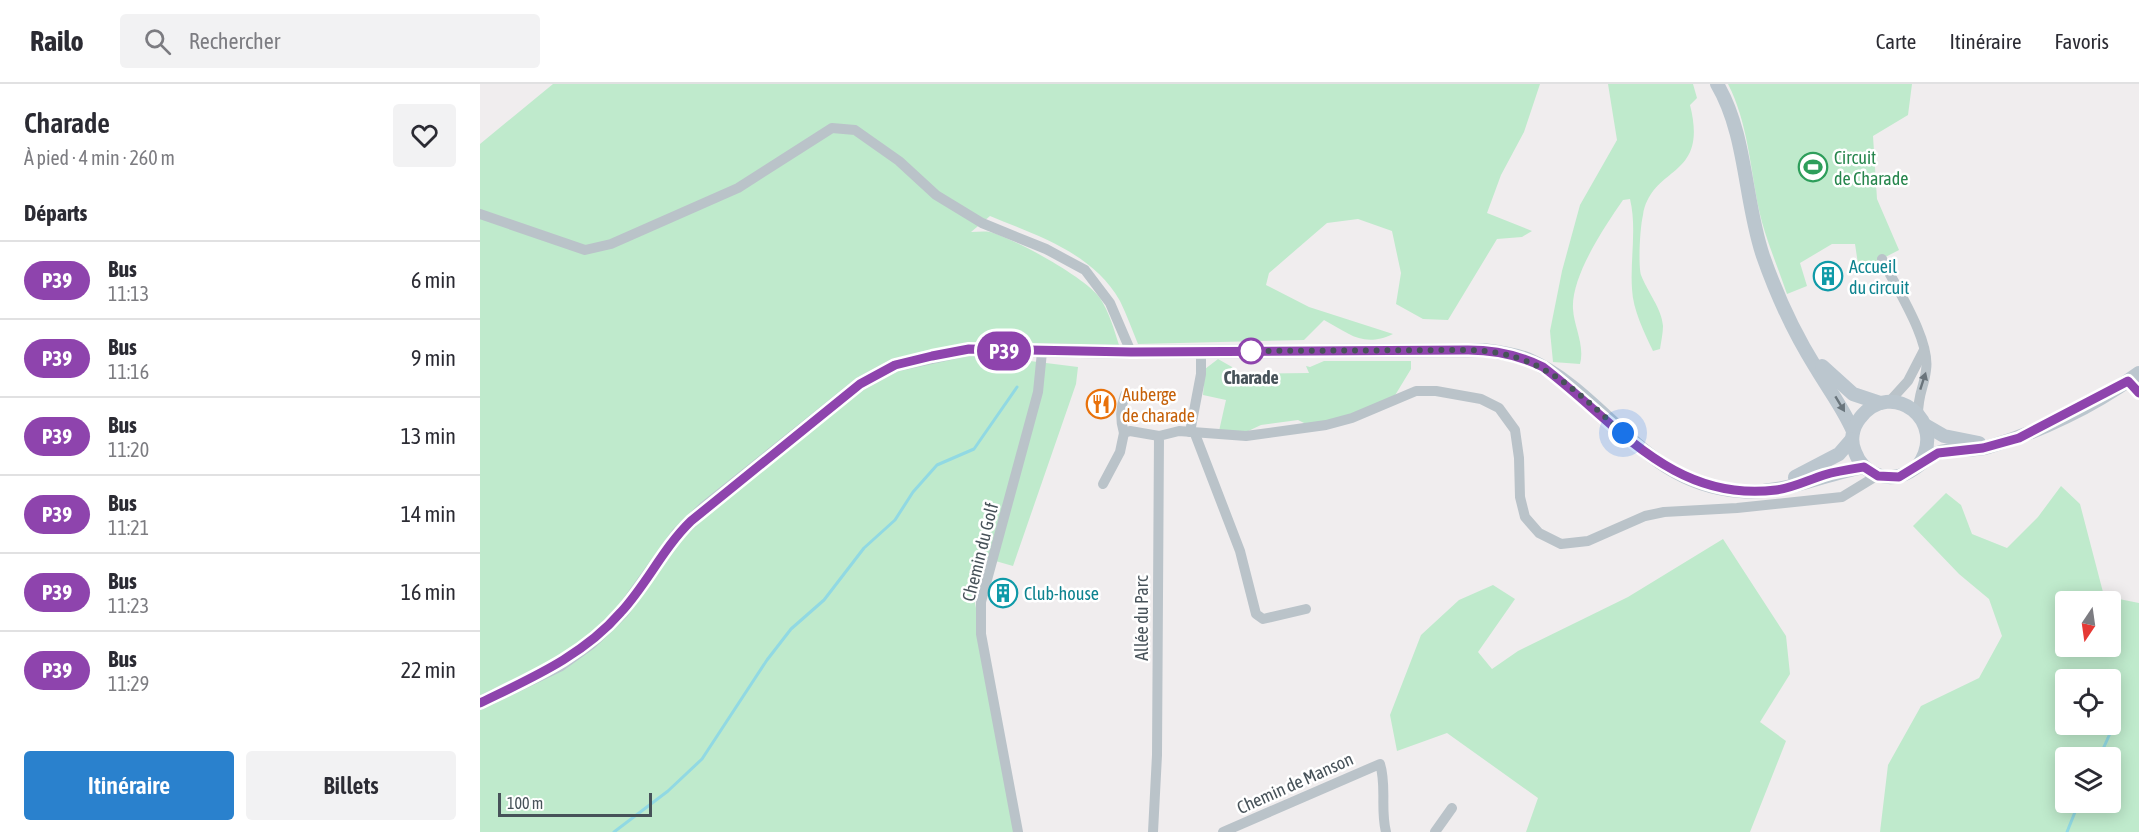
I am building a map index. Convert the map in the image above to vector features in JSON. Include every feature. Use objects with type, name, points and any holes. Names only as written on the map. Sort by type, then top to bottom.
[{"type":"street","points":[[1717,84],[1735,126],[1762,254],[1782,307],[1842,405],[1853,435],[1857,459],[1864,467],[1878,476],[1899,477],[1938,453],[1983,448],[2047,426],[2133,377],[2139,393]]},
{"type":"street","points":[[480,213],[585,250],[611,244],[738,188],[832,129],[855,130],[899,161],[936,195],[982,223],[1046,249],[1085,270],[1110,303],[1131,352]]},
{"type":"street","points":[[1882,259],[1925,347],[1926,370],[1919,392],[1922,420],[1929,441],[1918,466]]},
{"type":"street","points":[[1802,342],[1839,383],[1853,394],[1885,403],[1907,406],[1944,436],[1967,442],[2002,443]]},
{"type":"street","points":[[1761,491],[1839,454],[1867,410],[1885,403],[1908,381],[1925,347]]},
{"type":"street","points":[[480,703],[559,665],[591,642],[622,612],[678,534],[720,496],[860,384],[895,365],[969,349],[1042,352],[1468,350],[1525,358],[1543,367],[1666,468],[1712,488],[1761,491],[1787,489],[1830,473],[1864,467]]},
{"type":"street","name":"Chemin du Golf","points":[[1018,832],[981,634],[981,602],[1038,393],[1042,352]]},
{"type":"street","points":[[1201,352],[1201,374],[1193,433],[1240,550],[1256,614],[1263,619],[1306,609]]},
{"type":"street","points":[[1124,433],[1159,436],[1174,431],[1239,436],[1326,425],[1352,418],[1416,390],[1481,399],[1498,408],[1515,430],[1519,458],[1520,497],[1526,517],[1539,533],[1561,544],[1588,541],[1645,516],[1664,512],[1737,508],[1846,495],[1878,476]]},
{"type":"street","points":[[1103,483],[1120,452],[1124,433],[1120,422],[1122,404],[1125,395],[1128,394]]},
{"type":"street","name":"Allée du Parc","points":[[1153,832],[1157,755],[1159,436]]},
{"type":"street","name":"Chemin de Manson","points":[[1223,832],[1380,764],[1385,778],[1383,819],[1386,832]]},
{"type":"street","points":[[1435,832],[1452,808]]},
{"type":"green space","points":[[553,84],[1540,84],[1524,132],[1501,175],[1487,213],[1532,231],[1522,237],[1497,239],[1448,320],[1423,319],[1396,304],[1401,273],[1392,231],[1358,219],[1327,223],[1269,273],[1266,285],[1309,307],[1393,334],[1373,340],[1365,339],[1349,334],[1324,320],[1304,340],[1138,344],[1120,301],[1109,284],[1095,270],[1063,248],[990,216],[971,232],[990,232],[1032,250],[1092,289],[1109,315],[1119,345],[998,344],[999,357],[1078,367],[1076,384],[1013,566],[985,558],[975,603],[1020,832],[480,832],[480,144]]},
{"type":"green space","points":[[1608,84],[1693,84],[1697,98],[1690,105],[1694,129],[1692,147],[1686,159],[1648,199],[1642,221],[1640,270],[1662,320],[1660,349],[1653,351],[1634,305],[1633,221],[1630,199],[1623,200],[1607,223],[1590,252],[1577,282],[1573,309],[1581,350],[1580,364],[1553,362],[1550,331],[1562,271],[1580,205],[1617,140]]},
{"type":"green space","name":"Circuit de Charade","points":[[1728,84],[1912,84],[1908,115],[1873,136],[1877,199],[1899,250],[1870,265],[1858,264],[1855,244],[1832,244],[1800,263],[1807,286],[1787,294],[1762,221],[1748,146],[1740,114]]},
{"type":"green space","points":[[1218,359],[1232,367],[1236,374],[1309,373],[1306,366],[1310,367],[1324,361],[1411,361],[1411,369],[1394,397],[1345,417],[1308,425],[1298,420],[1261,425],[1244,433],[1219,431],[1226,400],[1203,395],[1205,369]]},
{"type":"green space","points":[[2061,486],[2080,504],[2103,591],[2055,591],[2055,657],[2121,657],[2121,599],[2139,603],[2139,832],[1880,832],[1888,765],[1921,706],[1979,678],[2002,636],[1989,599],[1959,574],[1913,526],[1946,493],[1961,505],[1972,534],[2007,548],[2038,517]]},
{"type":"green space","points":[[1723,539],[1786,636],[1790,674],[1760,722],[1786,741],[1750,832],[1526,832],[1538,798],[1447,733],[1397,751],[1390,715],[1421,635],[1459,600],[1493,585],[1515,599],[1478,652],[1492,669],[1518,651],[1628,597]]},
{"type":"waterway","points":[[614,832],[668,791],[702,759],[767,660],[791,629],[824,600],[864,548],[895,520],[913,492],[937,465],[974,449],[1017,387]]},
{"type":"waterway","points":[[2104,747],[2109,735]]},
{"type":"waterway","points":[[2067,832],[2075,813]]},
{"type":"bus line","name":"P39","points":[[480,703],[559,665],[591,642],[622,612],[678,534],[691,521],[784,443],[860,384],[895,365],[969,349],[1042,352],[1483,350],[1500,352],[1525,358],[1543,367],[1666,468],[1712,488],[1743,492],[1787,489],[1837,471],[1864,467],[1878,476],[1899,477],[1938,453],[1983,448],[2031,433],[2128,381],[2139,393]]},
{"type":"place","name":"Circuit de Charade","points":[[1813,167]]},
{"type":"place","name":"Accueil du circuit","points":[[1828,276]]},
{"type":"place","name":"Charade","points":[[1251,351]]},
{"type":"place","name":"Auberge de charade","points":[[1101,404]]},
{"type":"place","name":"Club-house","points":[[1003,593]]},
{"type":"route","points":[[1251,351],[1249,351],[1483,350],[1500,352],[1525,358],[1543,367],[1623,433]]}]
